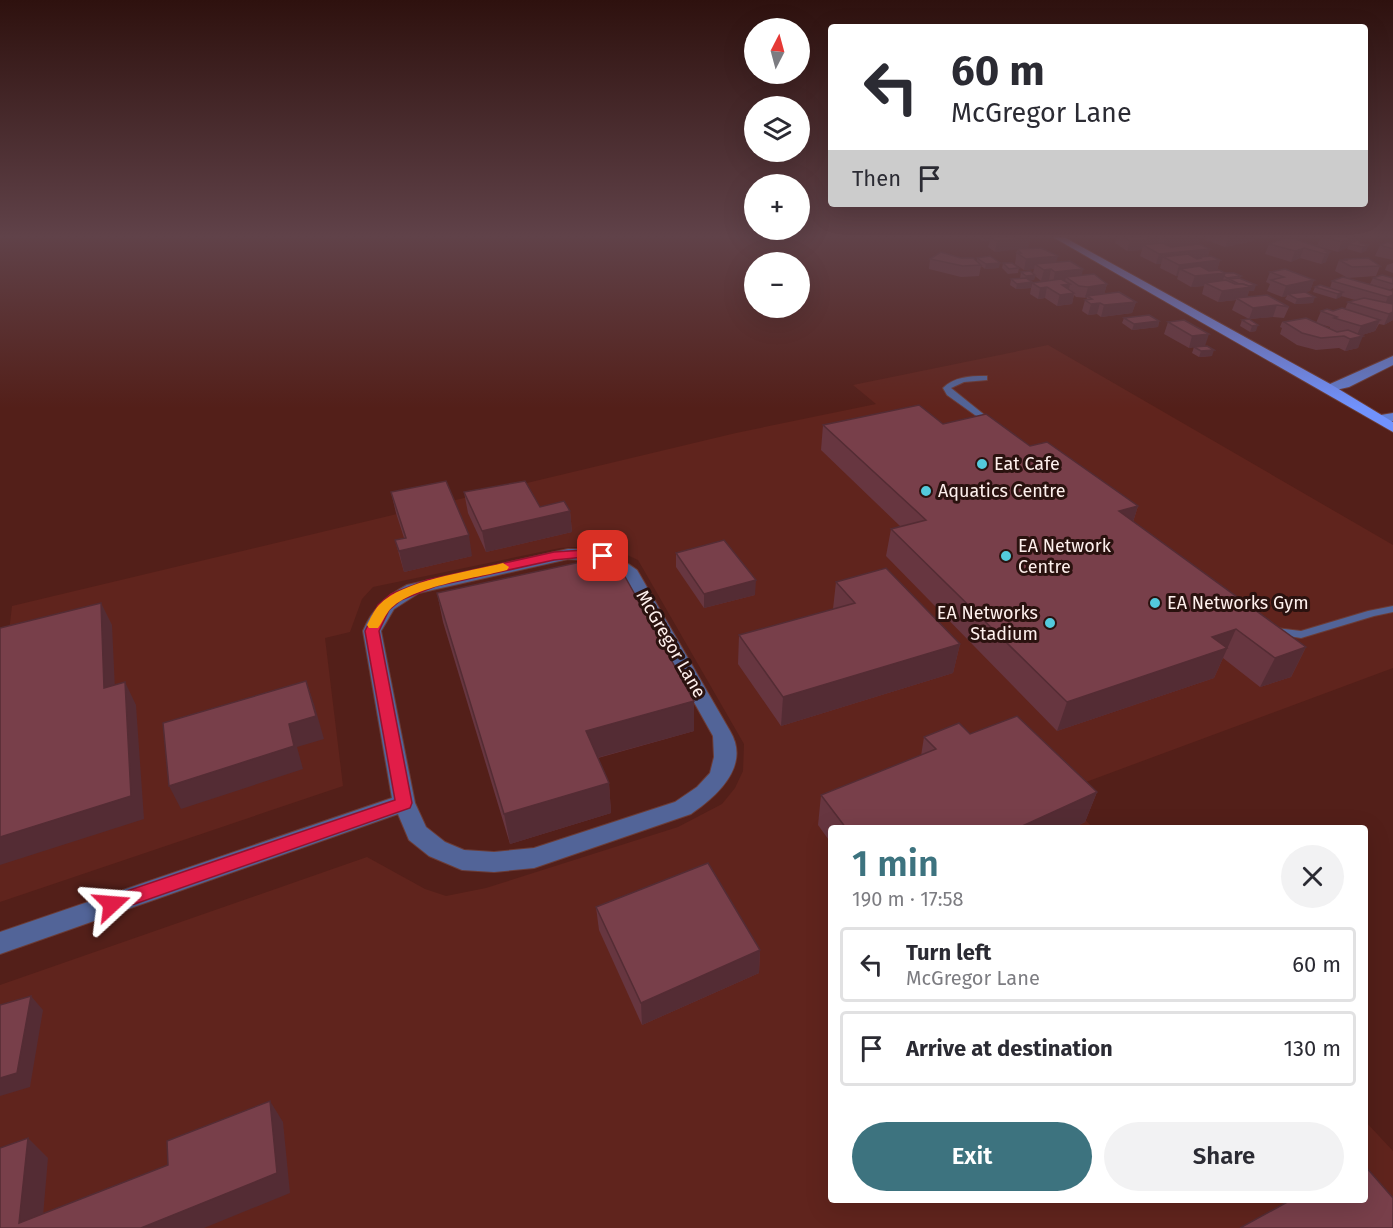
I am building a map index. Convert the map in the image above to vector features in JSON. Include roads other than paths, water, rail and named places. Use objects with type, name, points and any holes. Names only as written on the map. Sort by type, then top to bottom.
[{"type":"main road","points":[[1158,293],[1327,388],[1387,418],[1393,428]]},
{"type":"street","points":[[1327,388],[1344,384],[1393,360]]},
{"type":"street","name":"McGregor Lane","points":[[585,554],[603,556],[618,563],[631,574],[723,736],[725,758],[720,776],[705,793],[683,808],[534,858],[495,862],[462,860],[437,849],[417,832],[404,803],[372,631],[375,619],[383,608],[396,597],[413,589],[554,556],[585,554]]},
{"type":"street","points":[[0,943],[404,803]]},
{"type":"lane","points":[[984,378],[959,381],[950,384],[947,388],[950,393],[996,428]]},
{"type":"lane","points":[[1266,627],[1287,634],[1301,635],[1339,622],[1393,609]]},
{"type":"place","name":"Eat Cafe","points":[[982,464]]},
{"type":"place","name":"Aquatics Centre","points":[[926,491]]},
{"type":"place","name":"EA Network Centre","points":[[1006,556]]},
{"type":"place","name":"EA Networks Gym","points":[[1155,603]]},
{"type":"place","name":"EA Networks Stadium","points":[[1050,623]]}]
